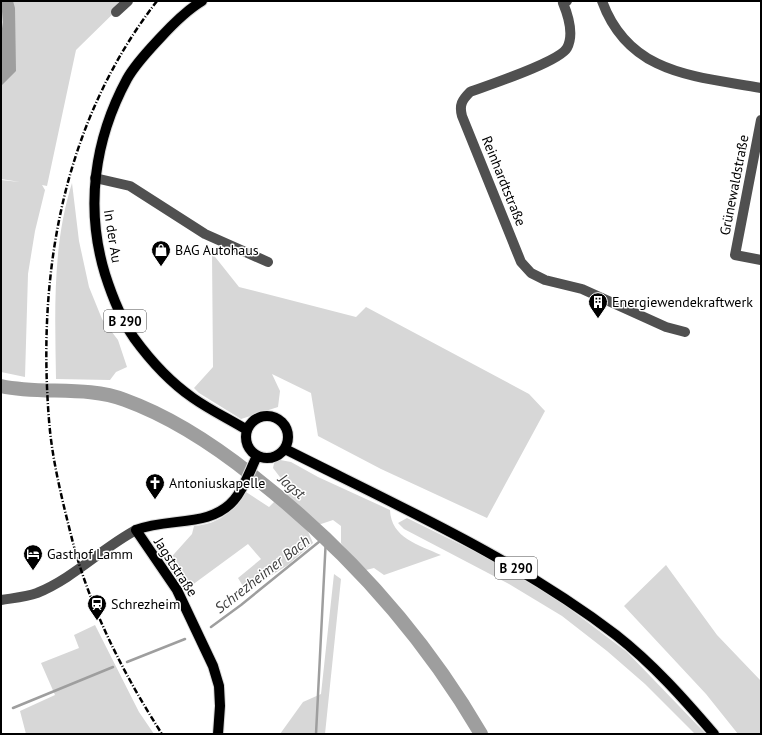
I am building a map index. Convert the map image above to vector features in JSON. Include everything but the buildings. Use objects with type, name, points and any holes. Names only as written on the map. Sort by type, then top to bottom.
[{"type":"main road","name":"B 290","points":[[95,178],[105,130],[128,78],[144,55],[173,24],[202,1]]},
{"type":"main road","name":"In der Au","points":[[95,178],[95,227],[100,258],[116,305],[133,337],[160,369],[192,398],[247,430]]},
{"type":"main road","points":[[270,416],[277,419],[286,429],[288,442],[285,449],[275,457],[270,458],[258,456],[252,452],[246,442],[247,430],[256,419],[270,416]]},
{"type":"main road","name":"B 290","points":[[285,449],[511,564],[564,597],[617,636],[656,670],[714,734]]},
{"type":"main road","points":[[136,530],[150,524],[206,518],[224,510],[235,499],[244,485],[258,456]]},
{"type":"main road","name":"Jagststraße","points":[[136,530],[177,590],[213,666],[219,686],[220,706],[218,734]]},
{"type":"street","points":[[116,12],[128,1]]},
{"type":"street","name":"Reinhardtstraße","points":[[567,1],[563,3],[568,14],[570,38],[567,48],[555,59],[470,92],[463,98],[460,107],[462,116],[521,262],[531,273],[558,284],[582,289],[666,327],[685,332]]},
{"type":"street","points":[[602,1],[607,14],[622,38],[636,51],[657,65],[693,76],[761,88]]},
{"type":"street","name":"Grünewaldstraße","points":[[761,120],[735,255],[761,260]]},
{"type":"street","points":[[95,178],[130,186],[205,234],[268,262]]},
{"type":"street","points":[[1,600],[36,593],[60,581],[121,538],[136,530]]},
{"type":"shaded area","points":[[1,1],[126,1],[76,50],[47,186],[42,185],[45,190],[35,231],[28,274],[25,377],[1,372],[1,180],[20,182],[1,179]]},
{"type":"shaded area","points":[[1,1],[13,1],[15,8],[16,71],[1,86],[1,35],[3,22]]},
{"type":"shaded area","points":[[72,183],[79,241],[89,287],[102,319],[118,340],[127,367],[116,372],[110,380],[56,379],[56,280],[61,231]]},
{"type":"shaded area","points":[[212,253],[239,287],[356,317],[366,307],[529,394],[545,411],[487,518],[381,469],[318,436],[311,393],[272,374],[280,391],[278,407],[241,419],[199,393],[194,388],[213,367]]},
{"type":"shaded area","points":[[275,459],[291,462],[318,477],[390,510],[395,527],[401,534],[415,544],[441,555],[384,575],[374,568],[362,571],[341,543],[341,526],[333,520],[318,525],[285,493],[286,485],[273,468]]},
{"type":"shaded area","points":[[246,492],[269,507],[275,501],[306,527],[313,543],[288,565],[246,591],[238,578],[261,559],[248,544],[184,591],[166,563],[192,534],[194,526],[211,523],[218,520],[230,511]]},
{"type":"shaded area","points":[[407,518],[484,556],[558,600],[627,652],[706,734],[695,734],[645,684],[607,651],[562,616],[509,584],[404,529],[398,523]]},
{"type":"shaded area","points":[[666,565],[717,635],[761,681],[761,734],[738,734],[706,694],[624,606]]},
{"type":"shaded area","points":[[334,574],[341,579],[325,734],[280,734],[303,702],[321,694]]},
{"type":"shaded area","points":[[95,625],[139,712],[154,734],[26,734],[20,711],[55,695],[41,663],[79,648],[74,635]]},
{"type":"waterway","name":"Jagst","points":[[1,386],[16,389],[79,391],[110,395],[142,407],[176,423],[223,453],[287,503],[350,562],[407,627],[433,661],[481,734]]},
{"type":"waterway","name":"Schrezheimer Bach","points":[[211,627],[241,605],[325,537]]},
{"type":"waterway","points":[[316,734],[326,537]]},
{"type":"waterway","name":"Schrezheimer Bach","points":[[127,662],[185,639]]},
{"type":"waterway","name":"Schrezheimer Bach","points":[[13,708],[113,667]]},
{"type":"railway","points":[[157,1],[125,47],[99,96],[79,147],[64,199],[53,253],[48,308],[46,364],[50,435],[55,466],[80,568],[110,642],[135,689],[162,734]]},
{"type":"place","name":"BAG Autohaus","points":[[161,267]]},
{"type":"place","name":"Energiewendekraftwerk","points":[[598,319]]},
{"type":"place","name":"Antoniuskapelle","points":[[155,500]]},
{"type":"place","name":"Gasthof Lamm","points":[[33,571]]},
{"type":"place","name":"Schrezheim","points":[[97,621]]}]
